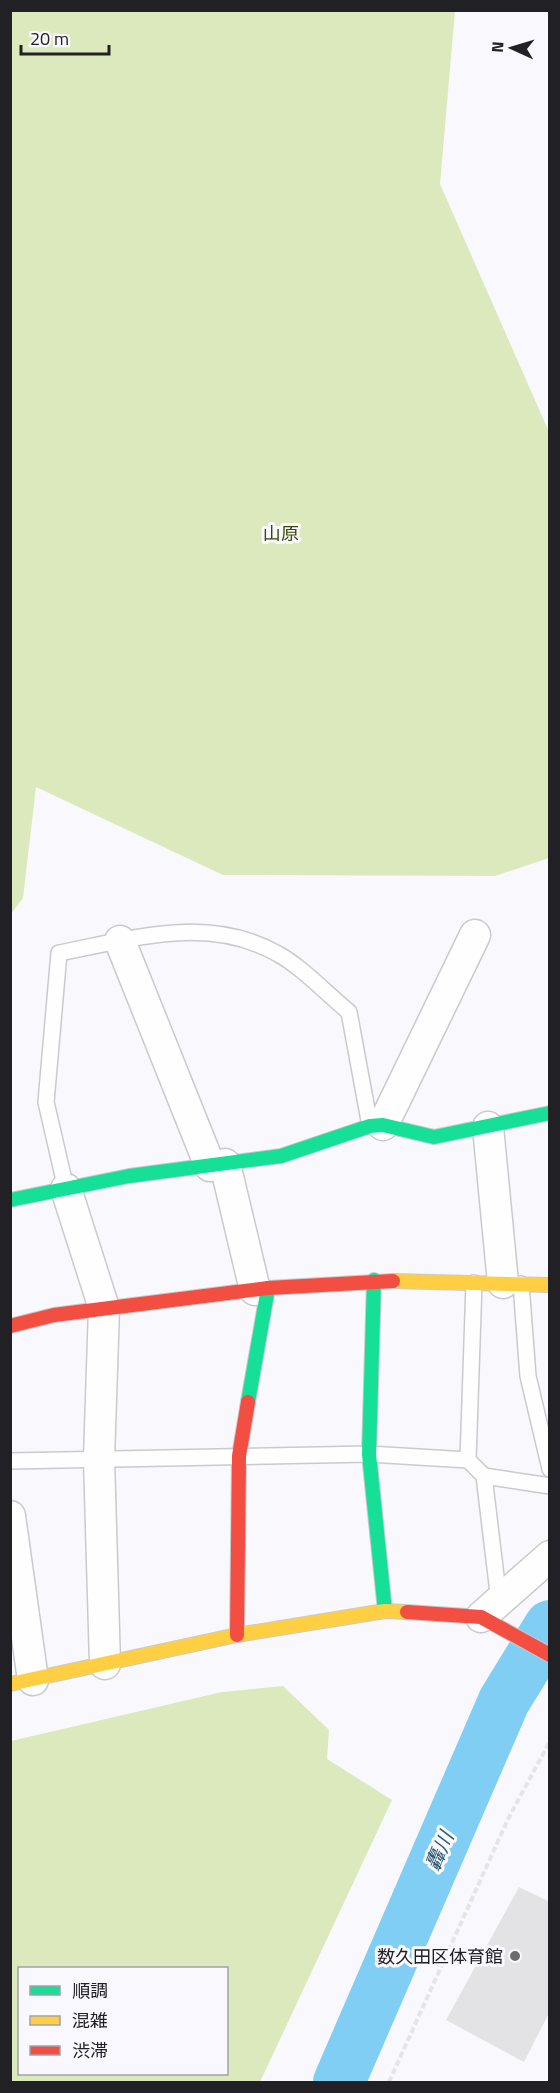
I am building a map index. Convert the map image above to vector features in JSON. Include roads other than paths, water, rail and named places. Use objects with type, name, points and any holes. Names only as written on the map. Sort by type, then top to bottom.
[{"type":"street","points":[[376,1126],[475,936]]},
{"type":"street","points":[[120,941],[217,1165],[262,1289],[239,1456],[237,1635]]},
{"type":"street","points":[[10,1200],[129,1176],[281,1156],[376,1126],[434,1137],[549,1113]]},
{"type":"street","points":[[488,1127],[499,1283]]},
{"type":"street","points":[[66,1189],[104,1308],[99,1459],[105,1664]]},
{"type":"street","points":[[374,1280],[369,1454],[385,1611]]},
{"type":"street","points":[[10,1326],[54,1315],[104,1308],[262,1289],[374,1280],[549,1285]]},
{"type":"street","points":[[10,1516],[22,1682],[237,1635],[385,1611],[490,1609],[549,1655]]},
{"type":"street","points":[[490,1609],[549,1556]]},
{"type":"lane","points":[[66,1189],[46,1102],[58,953],[171,931],[235,935],[279,954],[349,1012],[376,1126]]},
{"type":"lane","points":[[468,1460],[499,1283]]},
{"type":"lane","points":[[499,1283],[528,1376],[549,1469]]},
{"type":"lane","points":[[10,1461],[369,1454],[468,1460],[484,1476],[549,1486]]},
{"type":"lane","points":[[484,1476],[490,1609]]},
{"type":"waterway","name":"轟川","points":[[339,2082],[504,1701],[550,1626]]},
{"type":"place","name":"数久田区体育館","points":[[515,1956]]},
{"type":"park label","name":"山原","points":[[281,533]]}]
